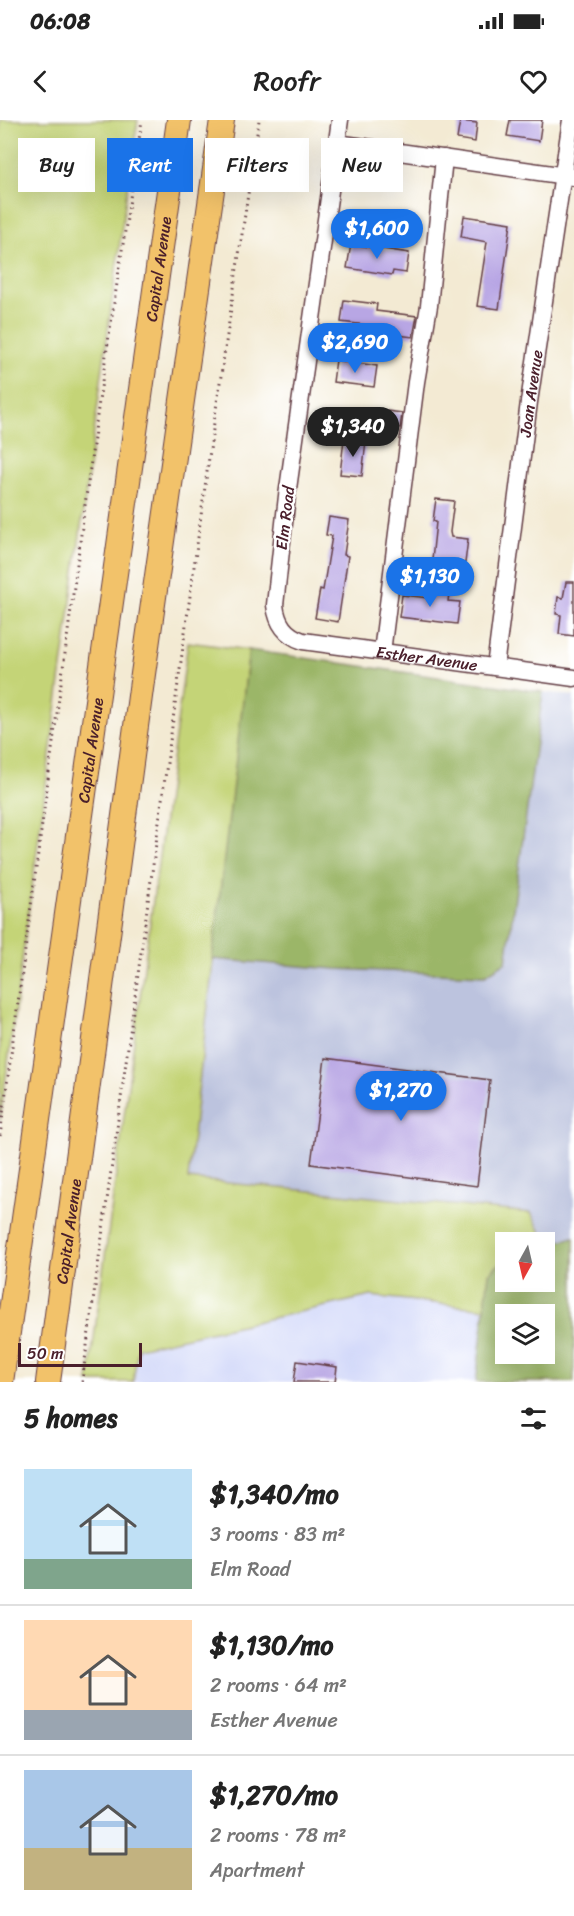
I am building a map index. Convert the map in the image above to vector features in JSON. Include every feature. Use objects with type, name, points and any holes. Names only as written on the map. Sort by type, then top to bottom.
[{"type":"highway","name":"Capital Avenue","points":[[0,1382],[179,120]]},
{"type":"highway","name":"Capital Avenue","points":[[48,1382],[142,686],[222,120]]},
{"type":"street","name":"Elm Road","points":[[338,138],[340,120]]},
{"type":"street","name":"Joan Avenue","points":[[495,667],[529,402],[568,176],[571,120]]},
{"type":"street","points":[[403,152],[568,176]]},
{"type":"street","points":[[382,651],[416,382],[429,306],[444,158]]},
{"type":"street","name":"Elm Road","points":[[284,630],[277,618],[276,605],[287,496],[330,192]]},
{"type":"street","name":"Esther Avenue","points":[[284,630],[294,639],[303,642],[574,678]]},
{"type":"path","points":[[0,1136],[96,425],[142,120]]},
{"type":"path","points":[[82,1382],[211,443],[259,120]]},
{"type":"shaded area","points":[[543,692],[574,696],[574,1237],[555,1242],[555,1232],[540,1232],[530,1213],[188,1179],[212,959],[337,969],[505,962]]},
{"type":"shaded area","points":[[371,1296],[486,1309],[476,1382],[133,1382],[138,1348]]},
{"type":"green space","points":[[0,120],[138,120],[135,138],[107,138],[107,192],[127,192],[0,1121]]},
{"type":"green space","points":[[188,642],[249,650],[188,1179],[531,1213],[541,1232],[495,1232],[495,1268],[489,1274],[486,1309],[371,1296],[138,1348],[133,1382],[88,1382]]},
{"type":"green space","points":[[249,650],[543,692],[506,962],[485,975],[337,969],[212,959]]},
{"type":"green space","points":[[574,1237],[574,1382],[476,1382],[489,1274],[495,1268],[495,1292],[555,1292],[555,1242]]},
{"type":"building","points":[[510,120],[542,120],[539,141],[507,136]]},
{"type":"building","points":[[460,121],[477,123],[475,142],[457,139]]},
{"type":"building","points":[[464,216],[511,223],[499,309],[477,306],[487,242],[461,237]]},
{"type":"building","points":[[351,244],[409,253],[406,273],[393,271],[392,275],[347,268]]},
{"type":"building","points":[[344,300],[377,304],[376,311],[417,316],[413,337],[391,334],[392,328],[341,322]]},
{"type":"building","points":[[336,360],[377,366],[374,387],[333,382]]},
{"type":"building","points":[[387,411],[402,413],[400,428],[385,426]]},
{"type":"building","points":[[344,439],[366,441],[362,476],[340,474]]},
{"type":"building","points":[[436,499],[454,501],[450,532],[451,537],[468,539],[465,563],[432,560]]},
{"type":"building","points":[[329,517],[349,520],[344,555],[348,556],[338,622],[315,618],[320,589],[323,590],[332,536],[326,535]]},
{"type":"building","points":[[566,582],[574,582],[574,636],[559,634],[561,615],[556,614],[558,597],[563,598]]},
{"type":"building","points":[[430,592],[449,594],[448,601],[460,602],[457,624],[399,617],[402,595],[429,598]]},
{"type":"building","points":[[325,1058],[490,1080],[477,1186],[311,1164]]},
{"type":"building","points":[[297,1361],[337,1367],[335,1382],[294,1382]]}]
